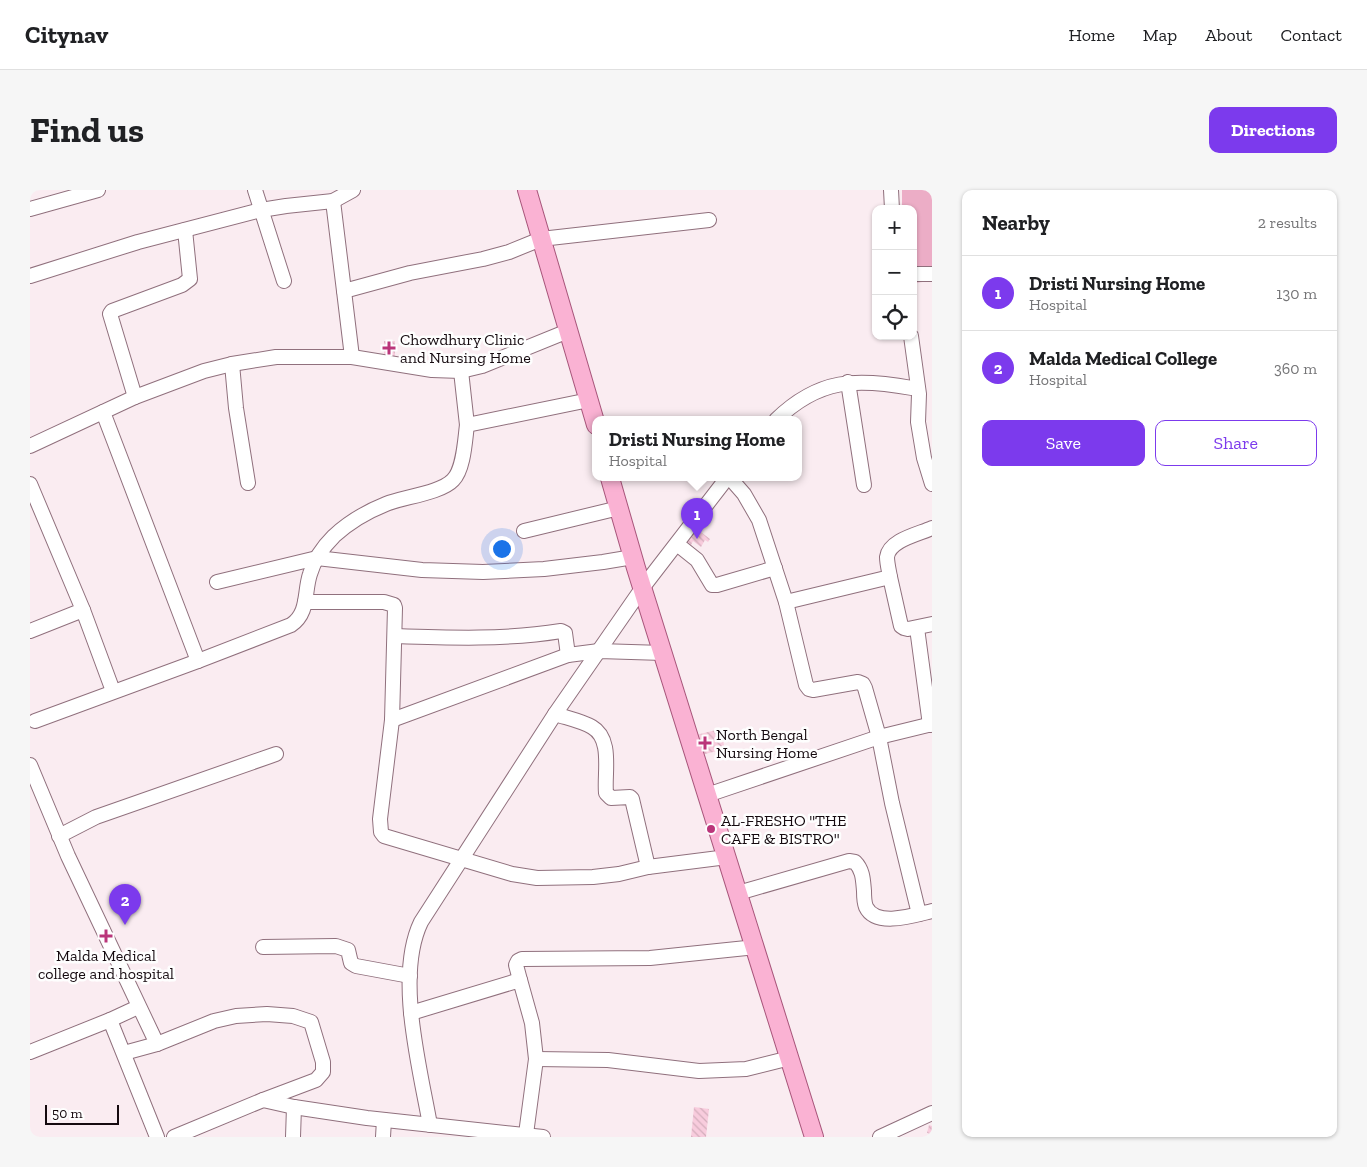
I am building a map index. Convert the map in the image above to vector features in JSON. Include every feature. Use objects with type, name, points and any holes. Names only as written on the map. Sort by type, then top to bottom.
[{"type":"main road","points":[[527,190],[593,416]]},
{"type":"main road","points":[[611,481],[814,1137]]},
{"type":"street","points":[[30,209],[98,190]]},
{"type":"street","points":[[255,190],[284,281]]},
{"type":"street","points":[[30,276],[138,242],[261,210],[333,201],[353,190]]},
{"type":"street","points":[[891,190],[892,205]]},
{"type":"street","points":[[899,190],[900,205]]},
{"type":"street","points":[[333,201],[352,357]]},
{"type":"street","points":[[344,292],[410,273],[483,259],[509,252],[541,239],[709,220]]},
{"type":"street","points":[[135,397],[110,314],[112,311],[182,285],[190,279],[185,230]]},
{"type":"street","points":[[917,274],[932,274]]},
{"type":"street","points":[[30,446],[135,397],[204,370],[232,364],[276,357],[352,357],[432,370],[461,371],[482,366],[568,331]]},
{"type":"street","points":[[904,340],[912,388],[917,402],[918,422],[928,457],[932,484]]},
{"type":"street","points":[[912,340],[919,394],[917,402]]},
{"type":"street","points":[[232,364],[236,408],[248,483]]},
{"type":"street","points":[[32,719],[198,661],[291,625],[298,620],[303,611],[309,575],[317,558],[333,537],[355,519],[386,504],[437,489],[454,480],[461,465],[467,425],[461,371]]},
{"type":"street","points":[[780,416],[788,409],[820,390],[848,382],[880,382],[912,388]]},
{"type":"street","points":[[848,382],[864,485]]},
{"type":"street","points":[[467,425],[589,400]]},
{"type":"street","points":[[103,412],[198,661]]},
{"type":"street","points":[[430,1126],[411,1013],[410,976],[413,942],[416,932],[555,714],[643,587],[727,481]]},
{"type":"street","points":[[732,481],[744,494],[759,520],[786,602],[806,685],[809,689],[818,690],[858,682],[863,684],[879,737],[892,803],[925,912],[888,919],[874,916],[866,908],[863,876],[859,865],[849,861],[738,893]]},
{"type":"street","points":[[30,484],[83,610],[113,691]]},
{"type":"street","points":[[524,531],[619,508]]},
{"type":"street","points":[[932,528],[899,542],[890,549],[887,558],[901,626],[904,628],[916,628],[932,624]]},
{"type":"street","points":[[677,544],[697,560],[712,585],[718,585],[775,568]]},
{"type":"street","points":[[217,582],[317,558],[422,570],[484,572],[544,569],[633,557]]},
{"type":"street","points":[[786,602],[890,577]]},
{"type":"street","points":[[305,602],[390,603],[394,604],[396,608],[392,720],[380,819],[381,832],[384,836],[512,874],[537,878],[593,877],[619,874],[648,867],[727,857]]},
{"type":"street","points":[[30,631],[83,610]]},
{"type":"street","points":[[707,795],[879,737],[931,724],[916,628]]},
{"type":"street","points":[[395,636],[472,639],[502,638],[561,631],[566,636],[568,655]]},
{"type":"street","points":[[392,720],[568,655],[599,651],[663,653]]},
{"type":"street","points":[[555,714],[591,726],[598,731],[605,749],[606,793],[611,798],[632,798],[648,867]]},
{"type":"street","points":[[59,836],[104,815],[276,754]]},
{"type":"street","points":[[30,766],[59,836],[138,1008],[157,1044]]},
{"type":"street","points":[[263,947],[336,946],[348,950],[351,963],[356,966],[410,976]]},
{"type":"street","points":[[526,1134],[536,1059],[532,1023],[516,965],[518,961],[650,958],[756,948]]},
{"type":"street","points":[[411,1013],[520,980]]},
{"type":"street","points":[[30,1052],[138,1008]]},
{"type":"street","points":[[124,1053],[157,1044],[214,1021],[236,1016],[267,1014],[293,1016],[311,1022],[323,1062],[323,1072],[316,1080],[174,1137]]},
{"type":"street","points":[[110,1020],[157,1137]]},
{"type":"street","points":[[536,1059],[608,1060],[699,1072],[746,1069],[790,1058]]},
{"type":"street","points":[[263,1100],[294,1107],[384,1120],[412,1130],[430,1126],[497,1134],[526,1134],[544,1137]]},
{"type":"street","points":[[293,1137],[294,1107]]},
{"type":"street","points":[[880,1137],[932,1113]]},
{"type":"street","points":[[383,1137],[384,1120]]},
{"type":"shaded area","points":[[902,190],[932,190],[932,281],[917,283],[917,205],[902,205]]},
{"type":"building","points":[[384,341],[395,341],[395,358],[384,358]]},
{"type":"building","points":[[694,527],[710,539],[708,542],[705,540],[701,547],[693,541],[690,547],[683,542]]},
{"type":"building","points":[[720,729],[725,749],[701,755],[696,735]]},
{"type":"building","points":[[694,1107],[709,1109],[706,1137],[691,1137]]},
{"type":"building","points":[[929,1125],[932,1126],[932,1134],[927,1133]]},
{"type":"place","name":"Chowdhury Clinic and Nursing Home","points":[[389,348]]},
{"type":"place","name":"Dristi Nursing Home","points":[[697,539]]},
{"type":"place","name":"North Bengal Nursing Home","points":[[705,743]]},
{"type":"place","name":"AL-FRESHO \"THE CAFE & BISTRO\"","points":[[711,829]]},
{"type":"place","name":"Malda Medical College","points":[[125,925]]},
{"type":"place","name":"Malda Medical college and hospital","points":[[106,936]]}]
